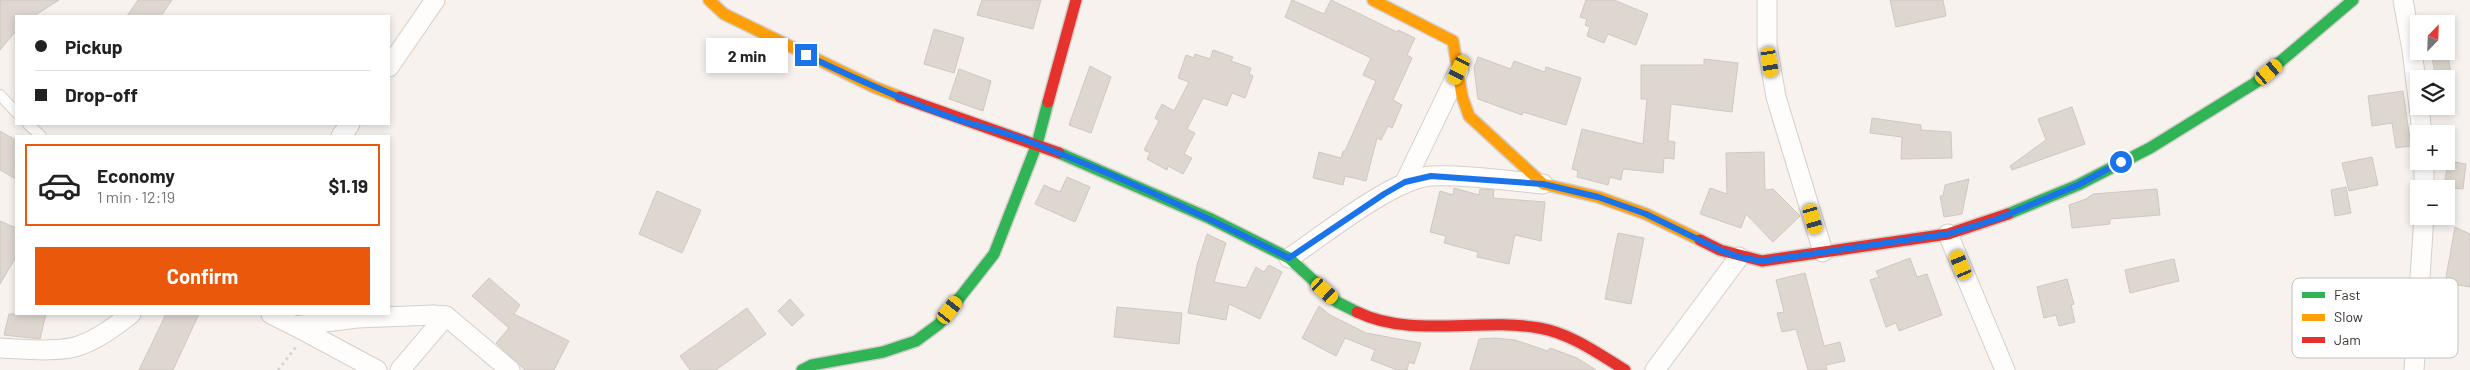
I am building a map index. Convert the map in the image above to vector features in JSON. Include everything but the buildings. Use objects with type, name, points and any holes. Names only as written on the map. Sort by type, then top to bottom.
[{"type":"street","points":[[390,66],[435,0]]},
{"type":"street","points":[[709,0],[724,14],[874,87],[959,119],[1036,144],[1168,200],[1289,258],[1337,302],[1372,319],[1412,326],[1496,323],[1541,328],[1584,345],[1625,370]]},
{"type":"street","points":[[802,370],[812,365],[883,352],[916,341],[939,324],[994,254],[1036,144],[1076,0]]},
{"type":"street","points":[[1373,0],[1453,41],[1458,53],[1462,101],[1469,116],[1543,184]]},
{"type":"street","points":[[1768,0],[1767,45],[1776,97],[1823,252]]},
{"type":"street","points":[[1289,258],[1384,194],[1405,182],[1431,176],[1543,184],[1598,197],[1646,214],[1739,257],[1762,261],[1948,234],[2015,212],[2078,185],[2150,148],[2255,83],[2353,0]]},
{"type":"street","points":[[2402,0],[2414,70]]},
{"type":"street","points":[[1405,182],[1459,70]]},
{"type":"street","points":[[2420,278],[2423,225]]},
{"type":"street","points":[[1948,234],[2005,370]]},
{"type":"street","points":[[1656,370],[1739,257]]},
{"type":"street","points":[[0,348],[38,350],[80,346],[106,333],[129,315]]},
{"type":"street","points":[[273,315],[377,370]]},
{"type":"street","points":[[301,329],[357,318],[446,316],[510,370]]},
{"type":"street","points":[[400,370],[446,316]]},
{"type":"lane","points":[[0,95],[15,111]]},
{"type":"lane","points":[[29,125],[40,135]]},
{"type":"path","points":[[278,370],[301,329]]},
{"type":"traffic: fast","points":[[2008,214],[2078,185],[2150,148],[2255,83],[2353,0]]},
{"type":"traffic: fast","points":[[802,370],[812,365],[883,352],[916,341],[939,324],[994,254],[1037,144],[1048,102]]},
{"type":"traffic: fast","points":[[1059,153],[1209,218],[1289,258],[1337,302],[1357,312]]},
{"type":"traffic: slow","points":[[709,0],[724,14],[874,87],[900,97]]},
{"type":"traffic: slow","points":[[1373,0],[1453,41],[1462,96],[1469,116],[1543,184],[1598,197],[1646,214],[1700,240]]},
{"type":"traffic: jam","points":[[1048,102],[1076,0]]},
{"type":"traffic: jam","points":[[900,97],[1059,153]]},
{"type":"traffic: jam","points":[[1700,240],[1720,250],[1762,261],[1948,234],[2008,214]]},
{"type":"traffic: jam","points":[[1357,312],[1378,320],[1423,326],[1516,325],[1539,328],[1573,339],[1625,370]]},
{"type":"route","points":[[806,55],[874,87],[959,119],[1036,144],[1136,185],[1210,218],[1289,258],[1384,194],[1405,182],[1431,176],[1543,184],[1598,197],[1646,214],[1720,250],[1739,257],[1762,261],[1876,246],[1948,234],[1997,219],[2078,185],[2121,162]]}]
